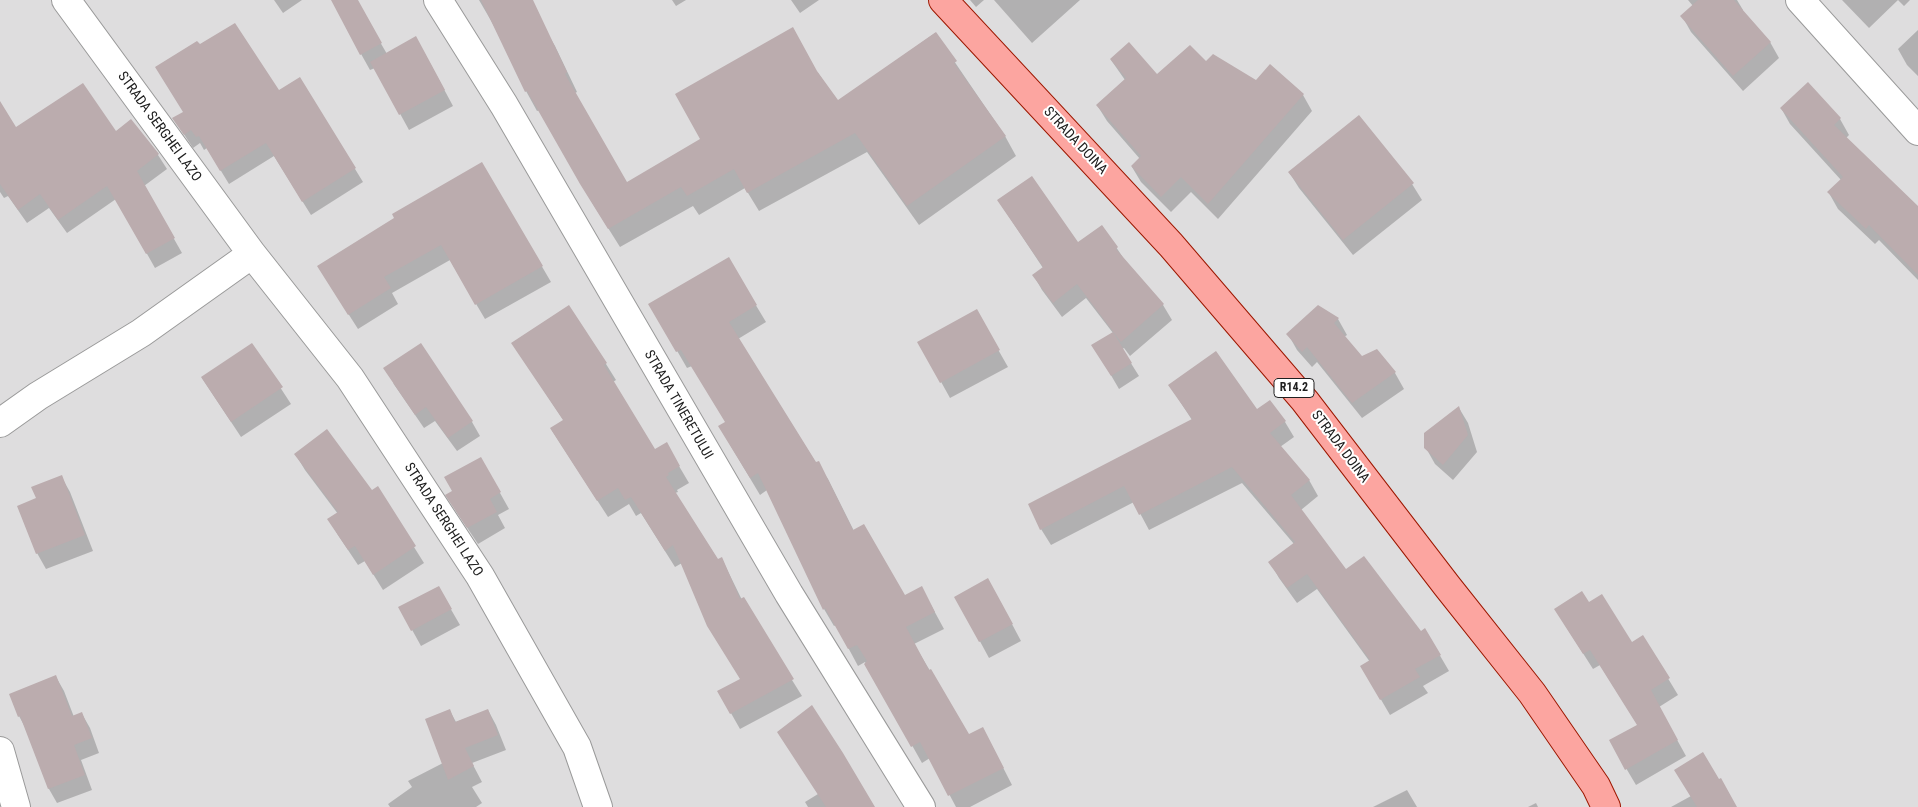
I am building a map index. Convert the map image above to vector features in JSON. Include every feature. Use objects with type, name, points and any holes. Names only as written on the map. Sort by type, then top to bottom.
[{"type":"main road","name":"STRADA DOINA","points":[[943,0],[1171,245],[1305,401],[1446,586],[1532,693],[1596,786],[1606,807]]},
{"type":"street","name":"STRADA SERGHEI LAZO","points":[[66,0],[252,254],[350,378],[480,576],[577,747],[598,807]]},
{"type":"street","name":"STRADA TINERETULUI","points":[[438,0],[504,105],[789,594],[921,807]]},
{"type":"street","points":[[1800,0],[1918,131]]},
{"type":"street","points":[[0,424],[38,396],[141,333],[252,254]]},
{"type":"street","points":[[0,751],[16,807]]},
{"type":"shaded area","points":[[0,0],[1918,0],[1918,807],[0,807]]},
{"type":"building","points":[[331,0],[358,0],[382,43],[360,55]]},
{"type":"building","points":[[481,0],[533,0],[567,72],[565,74],[627,182],[700,139],[675,94],[793,27],[817,71],[838,100],[936,32],[957,61],[954,63],[1006,136],[907,206],[855,133],[747,193],[734,169],[687,196],[681,187],[608,229],[527,91],[525,92]]},
{"type":"building","points":[[1698,0],[1734,0],[1771,42],[1733,76],[1680,16]]},
{"type":"building","points":[[235,23],[279,90],[300,77],[356,168],[302,202],[266,143],[220,171],[199,136],[196,137],[191,130],[184,135],[172,118],[183,112],[155,67],[197,41],[200,44]]},
{"type":"building","points":[[416,36],[445,90],[399,115],[370,62]]},
{"type":"building","points":[[1129,42],[1157,74],[1190,45],[1206,61],[1213,54],[1256,80],[1270,64],[1304,94],[1208,204],[1181,177],[1161,197],[1131,166],[1141,156],[1096,105],[1126,78],[1110,59]]},
{"type":"building","points":[[1808,82],[1841,118],[1834,125],[1918,206],[1918,275],[1869,225],[1866,229],[1827,192],[1843,177],[1780,108]]},
{"type":"building","points":[[83,83],[116,131],[131,119],[159,154],[137,171],[175,238],[146,254],[107,186],[58,220],[40,194],[18,210],[0,184],[0,101],[16,127]]},
{"type":"building","points":[[1359,115],[1414,183],[1343,240],[1288,172]]},
{"type":"building","points":[[482,162],[543,266],[475,305],[441,245],[384,277],[391,288],[348,315],[317,266],[394,218],[392,214]]},
{"type":"building","points":[[1032,176],[1078,242],[1102,225],[1118,247],[1116,249],[1164,304],[1121,342],[1077,284],[1053,303],[1032,275],[1043,267],[997,200]]},
{"type":"building","points":[[729,257],[757,305],[729,322],[816,462],[819,461],[853,530],[864,524],[905,595],[922,586],[935,612],[906,627],[929,670],[931,669],[969,734],[983,727],[1004,768],[948,796],[920,742],[911,747],[864,664],[867,661],[857,645],[848,649],[825,608],[823,610],[758,473],[750,478],[718,426],[725,422],[681,350],[676,352],[648,304]]},
{"type":"building","points":[[569,305],[607,363],[604,365],[655,449],[667,442],[680,466],[668,473],[669,475],[666,477],[718,559],[722,557],[740,599],[744,597],[794,679],[730,714],[717,691],[740,679],[707,626],[673,545],[665,551],[631,497],[625,500],[618,488],[597,501],[550,428],[563,420],[511,343]]},
{"type":"building","points":[[1318,305],[1339,318],[1334,323],[1362,356],[1377,349],[1396,372],[1352,403],[1307,347],[1302,352],[1286,334]]},
{"type":"building","points":[[977,309],[1000,350],[940,383],[917,342]]},
{"type":"building","points":[[1113,332],[1132,363],[1111,376],[1091,345]]},
{"type":"building","points":[[252,343],[283,387],[231,422],[201,377]]},
{"type":"building","points":[[421,343],[473,421],[448,438],[426,407],[415,415],[383,368]]},
{"type":"building","points":[[1216,351],[1257,409],[1270,400],[1286,421],[1270,433],[1310,480],[1291,495],[1346,569],[1364,556],[1421,631],[1425,628],[1441,655],[1415,669],[1420,677],[1380,700],[1360,666],[1370,660],[1307,574],[1287,588],[1268,562],[1295,542],[1232,467],[1139,515],[1124,486],[1040,530],[1028,504],[1192,419],[1168,385]]},
{"type":"building","points":[[1459,406],[1468,435],[1443,465],[1424,448],[1424,433]]},
{"type":"building","points":[[327,429],[372,490],[378,486],[416,546],[373,575],[355,546],[348,550],[327,519],[338,512],[294,454]]},
{"type":"building","points":[[481,457],[501,492],[490,499],[497,512],[467,528],[445,495],[452,491],[444,477]]},
{"type":"building","points":[[62,475],[85,535],[36,554],[17,506],[36,498],[31,487]]},
{"type":"building","points":[[988,578],[1013,624],[979,642],[954,597]]},
{"type":"building","points":[[439,586],[452,609],[411,631],[398,607]]},
{"type":"building","points":[[1582,591],[1589,602],[1602,594],[1632,642],[1643,635],[1670,678],[1651,690],[1678,740],[1625,770],[1609,740],[1637,725],[1590,650],[1583,654],[1554,609]]},
{"type":"building","points":[[56,675],[72,716],[82,712],[92,738],[74,745],[85,775],[48,789],[20,716],[18,717],[9,694]]},
{"type":"building","points":[[812,705],[875,807],[826,807],[777,732]]},
{"type":"building","points":[[450,709],[455,722],[488,709],[498,735],[465,748],[474,766],[448,780],[425,719]]},
{"type":"building","points":[[1703,752],[1719,779],[1721,778],[1737,807],[1697,807],[1674,770]]}]
